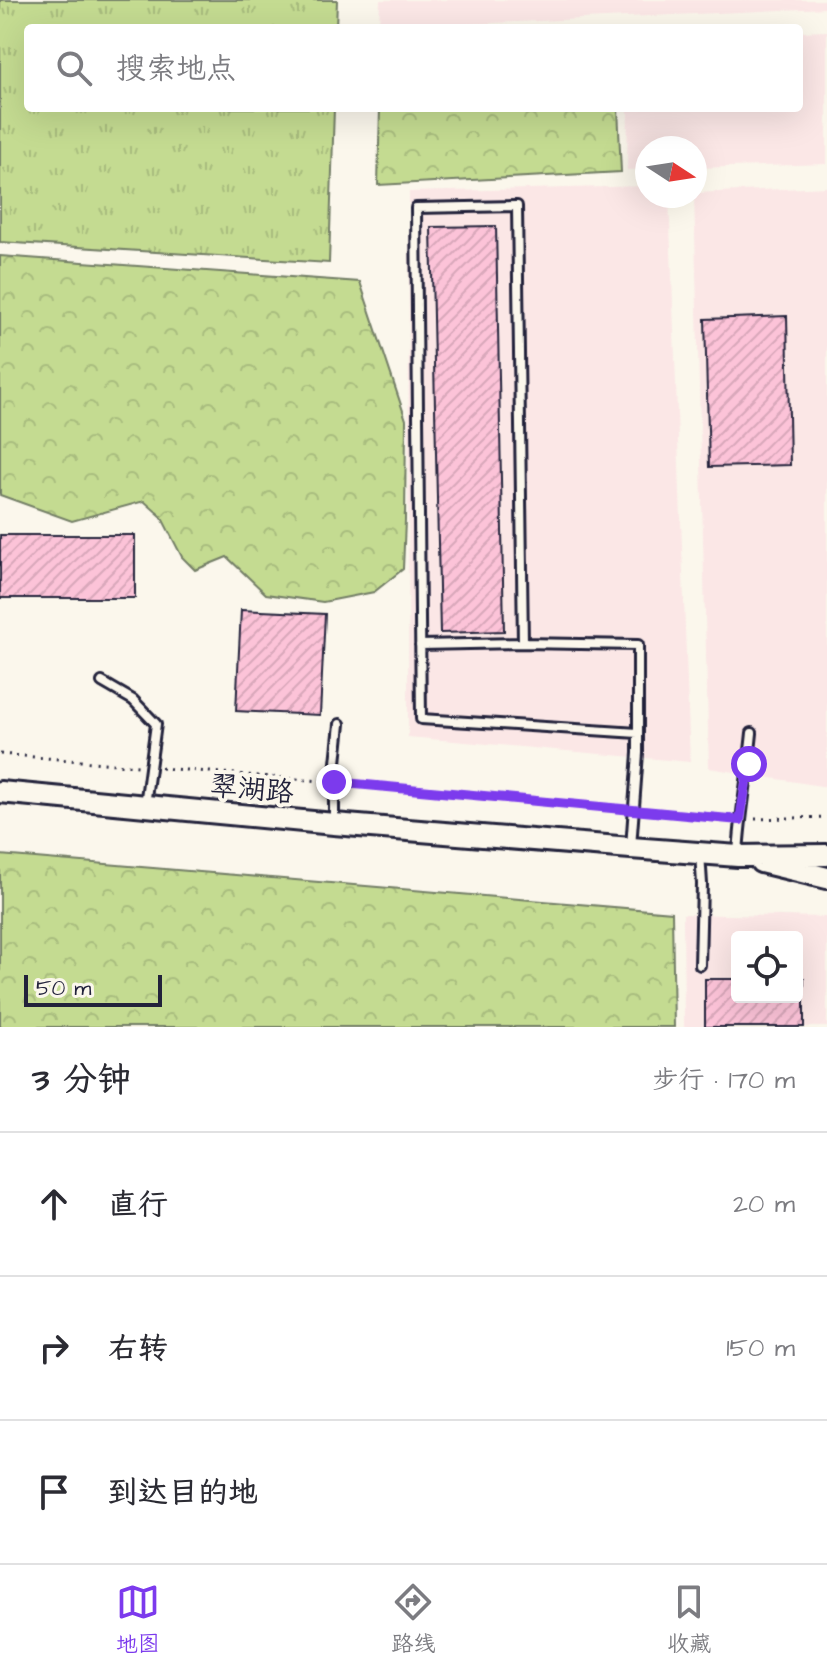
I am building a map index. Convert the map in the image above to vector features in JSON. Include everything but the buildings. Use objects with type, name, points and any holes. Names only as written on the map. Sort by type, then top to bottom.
[{"type":"street","name":"翠湖路","points":[[0,792],[631,848],[738,856],[827,855]]},
{"type":"street","name":"翠湖路","points":[[738,856],[827,878]]},
{"type":"lane","points":[[523,643],[517,206],[416,208],[421,719],[638,733]]},
{"type":"lane","points":[[420,645],[638,645],[638,753],[631,848]]},
{"type":"lane","points":[[102,682],[133,700],[156,724],[145,806]]},
{"type":"lane","points":[[334,824],[334,782],[340,724]]},
{"type":"lane","points":[[738,856],[752,733]]},
{"type":"lane","points":[[700,852],[700,965]]},
{"type":"path","points":[[0,754],[740,820],[827,817]]},
{"type":"shaded area","points":[[380,0],[827,0],[827,8],[469,24],[379,24]]},
{"type":"shaded area","points":[[827,31],[827,164],[707,168],[707,136],[635,136],[635,170],[627,170],[628,112],[803,112],[803,32]]},
{"type":"shaded area","points":[[635,186],[635,208],[669,208],[690,762],[408,737],[409,192]]},
{"type":"shaded area","points":[[827,187],[827,787],[709,768],[694,208],[707,208],[707,192]]},
{"type":"shaded area","points":[[683,914],[827,917],[827,1027],[684,1027]]},
{"type":"green space","points":[[0,0],[337,0],[336,24],[24,24],[24,112],[334,112],[329,263],[0,242]]},
{"type":"green space","points":[[380,112],[618,112],[621,172],[378,185]]},
{"type":"green space","points":[[0,256],[360,282],[406,420],[403,569],[374,592],[323,602],[266,594],[227,557],[195,570],[182,557],[161,516],[144,501],[72,521],[0,495]]},
{"type":"green space","points":[[0,855],[672,912],[674,1027],[0,1027]]},
{"type":"route","points":[[334,782],[740,820],[749,764]]}]
